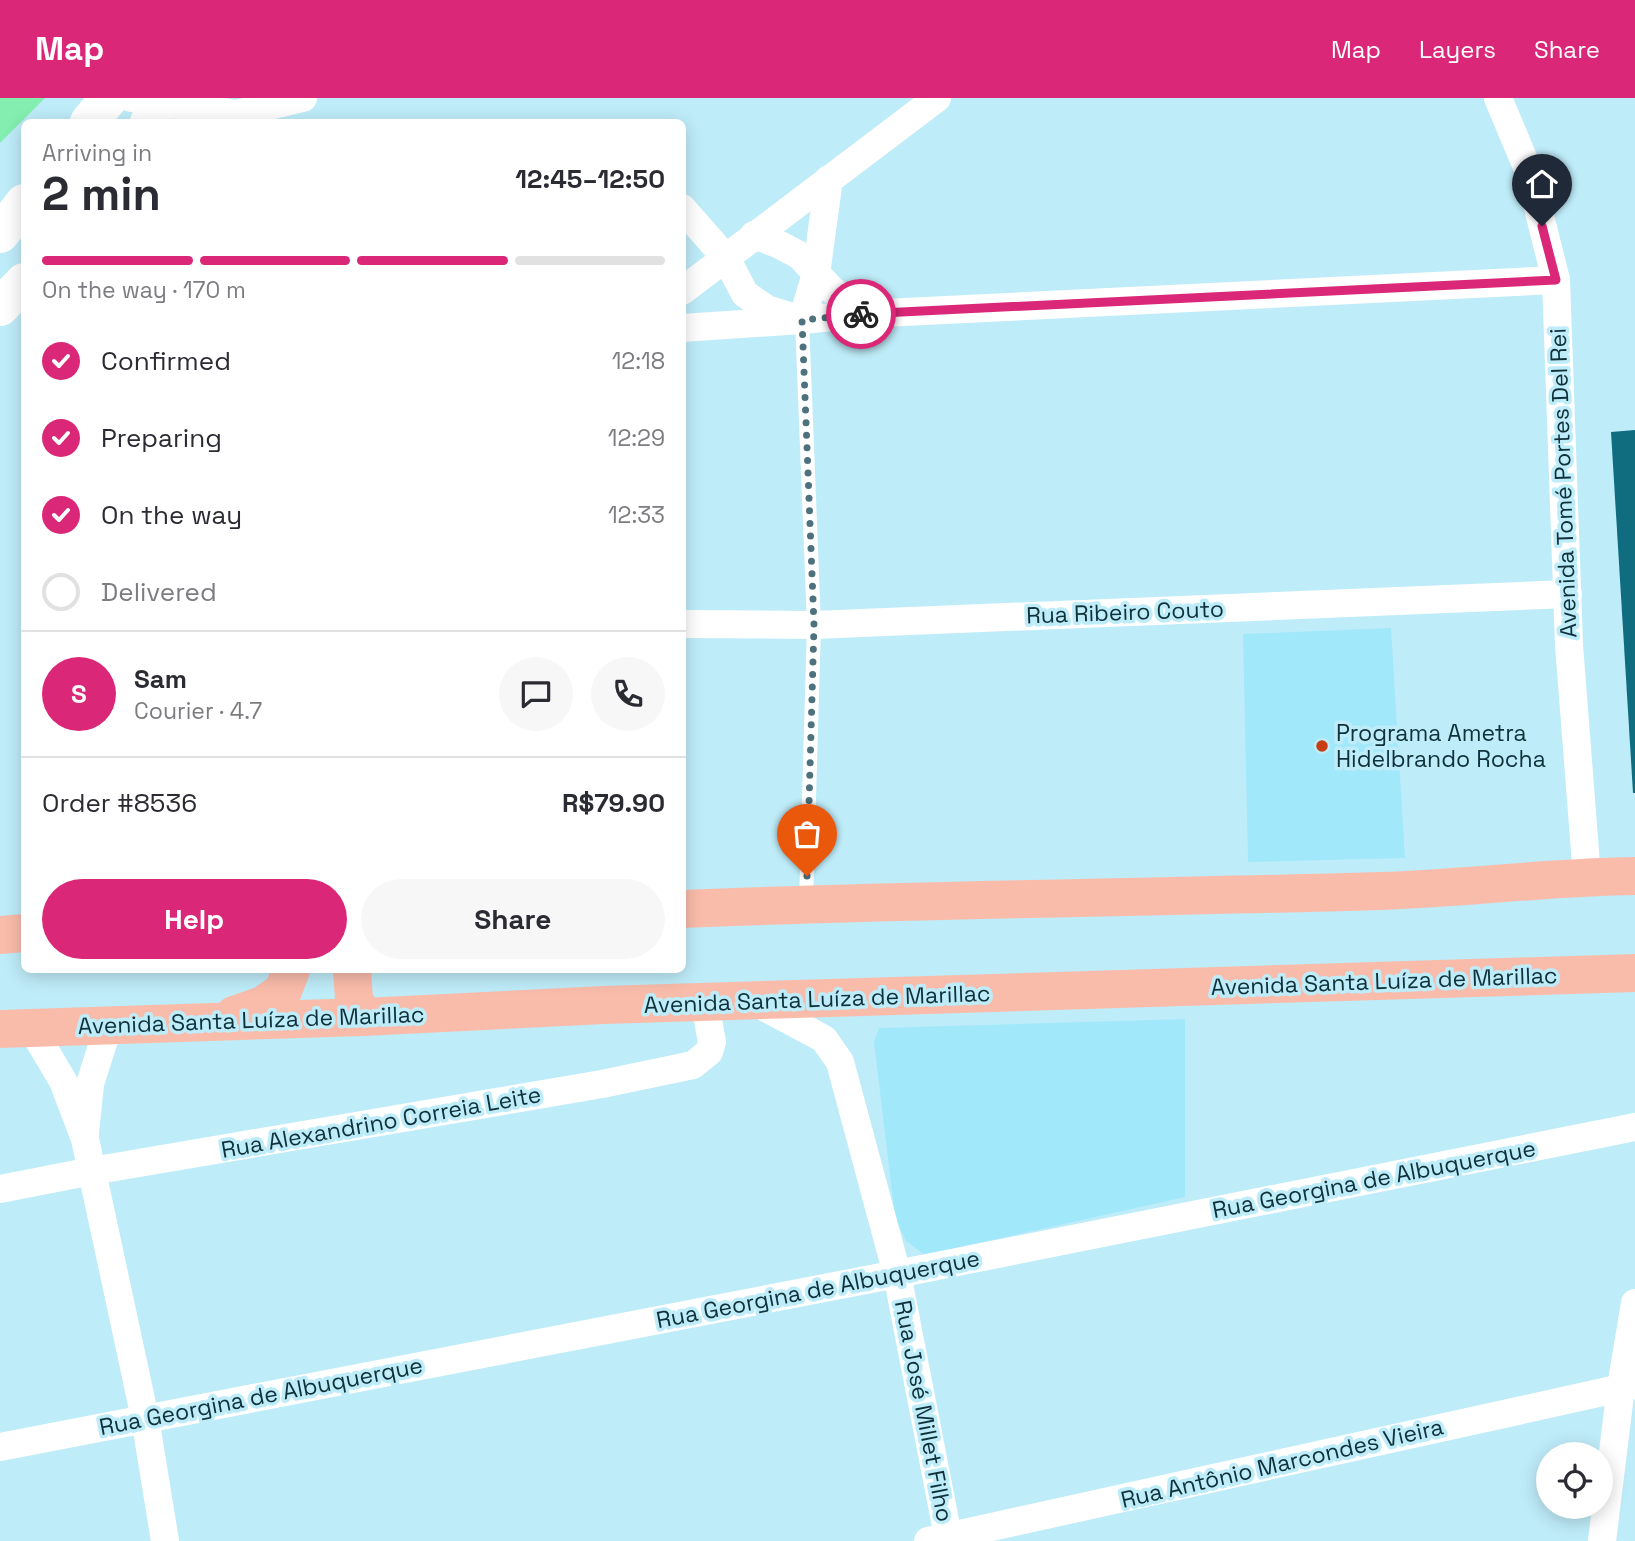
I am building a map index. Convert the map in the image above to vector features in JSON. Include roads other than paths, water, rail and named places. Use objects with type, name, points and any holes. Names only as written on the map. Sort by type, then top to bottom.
[{"type":"main road","points":[[92,119],[109,98]]},
{"type":"main road","points":[[0,234],[21,207]]},
{"type":"main road","points":[[0,307],[21,285]]},
{"type":"main road","points":[[686,909],[1384,891],[1635,876]]},
{"type":"main road","points":[[0,934],[21,933]]},
{"type":"main road","points":[[208,1021],[263,1005],[283,992],[290,973]]},
{"type":"main road","points":[[352,973],[354,999],[363,1017]]},
{"type":"main road","name":"Avenida Santa Luíza de Marillac","points":[[15,1028],[363,1017],[604,1005],[705,1004],[1635,973]]},
{"type":"street","points":[[152,105],[236,114],[303,98]]},
{"type":"street","points":[[686,288],[937,98]]},
{"type":"street","name":"Avenida Tomé Portes Del Rei","points":[[1498,98],[1529,172],[1556,280],[1569,645],[1587,877]]},
{"type":"street","points":[[802,320],[816,274],[829,179]]},
{"type":"street","points":[[686,213],[726,258],[745,294],[767,309],[802,320]]},
{"type":"street","points":[[754,235],[799,255],[831,290],[863,314]]},
{"type":"street","points":[[686,328],[863,314],[1556,280]]},
{"type":"street","name":"Rua Ribeiro Couto","points":[[686,624],[814,625],[1568,594]]},
{"type":"street","name":"Rua José Millet Filho","points":[[752,1001],[824,1039],[840,1062],[897,1274],[942,1540]]},
{"type":"street","name":"Rua Alexandrino Correia Leite","points":[[0,1189],[602,1084],[693,1065],[709,1052],[712,1042],[705,1004]]},
{"type":"street","points":[[85,1139],[90,1084],[109,1024]]},
{"type":"street","points":[[15,1028],[63,1081],[85,1139],[145,1418],[165,1541]]},
{"type":"street","name":"Rua Georgina de Albuquerque","points":[[0,1447],[1635,1128]]},
{"type":"street","points":[[1601,1541],[1628,1386],[1635,1303]]},
{"type":"street","name":"Rua Antônio Marcondes Vieira","points":[[942,1540],[1628,1386]]},
{"type":"lane","points":[[802,320],[814,625],[806,904]]},
{"type":"place","name":"Programa Ametra Hidelbrando Rocha","points":[[1322,746]]}]
